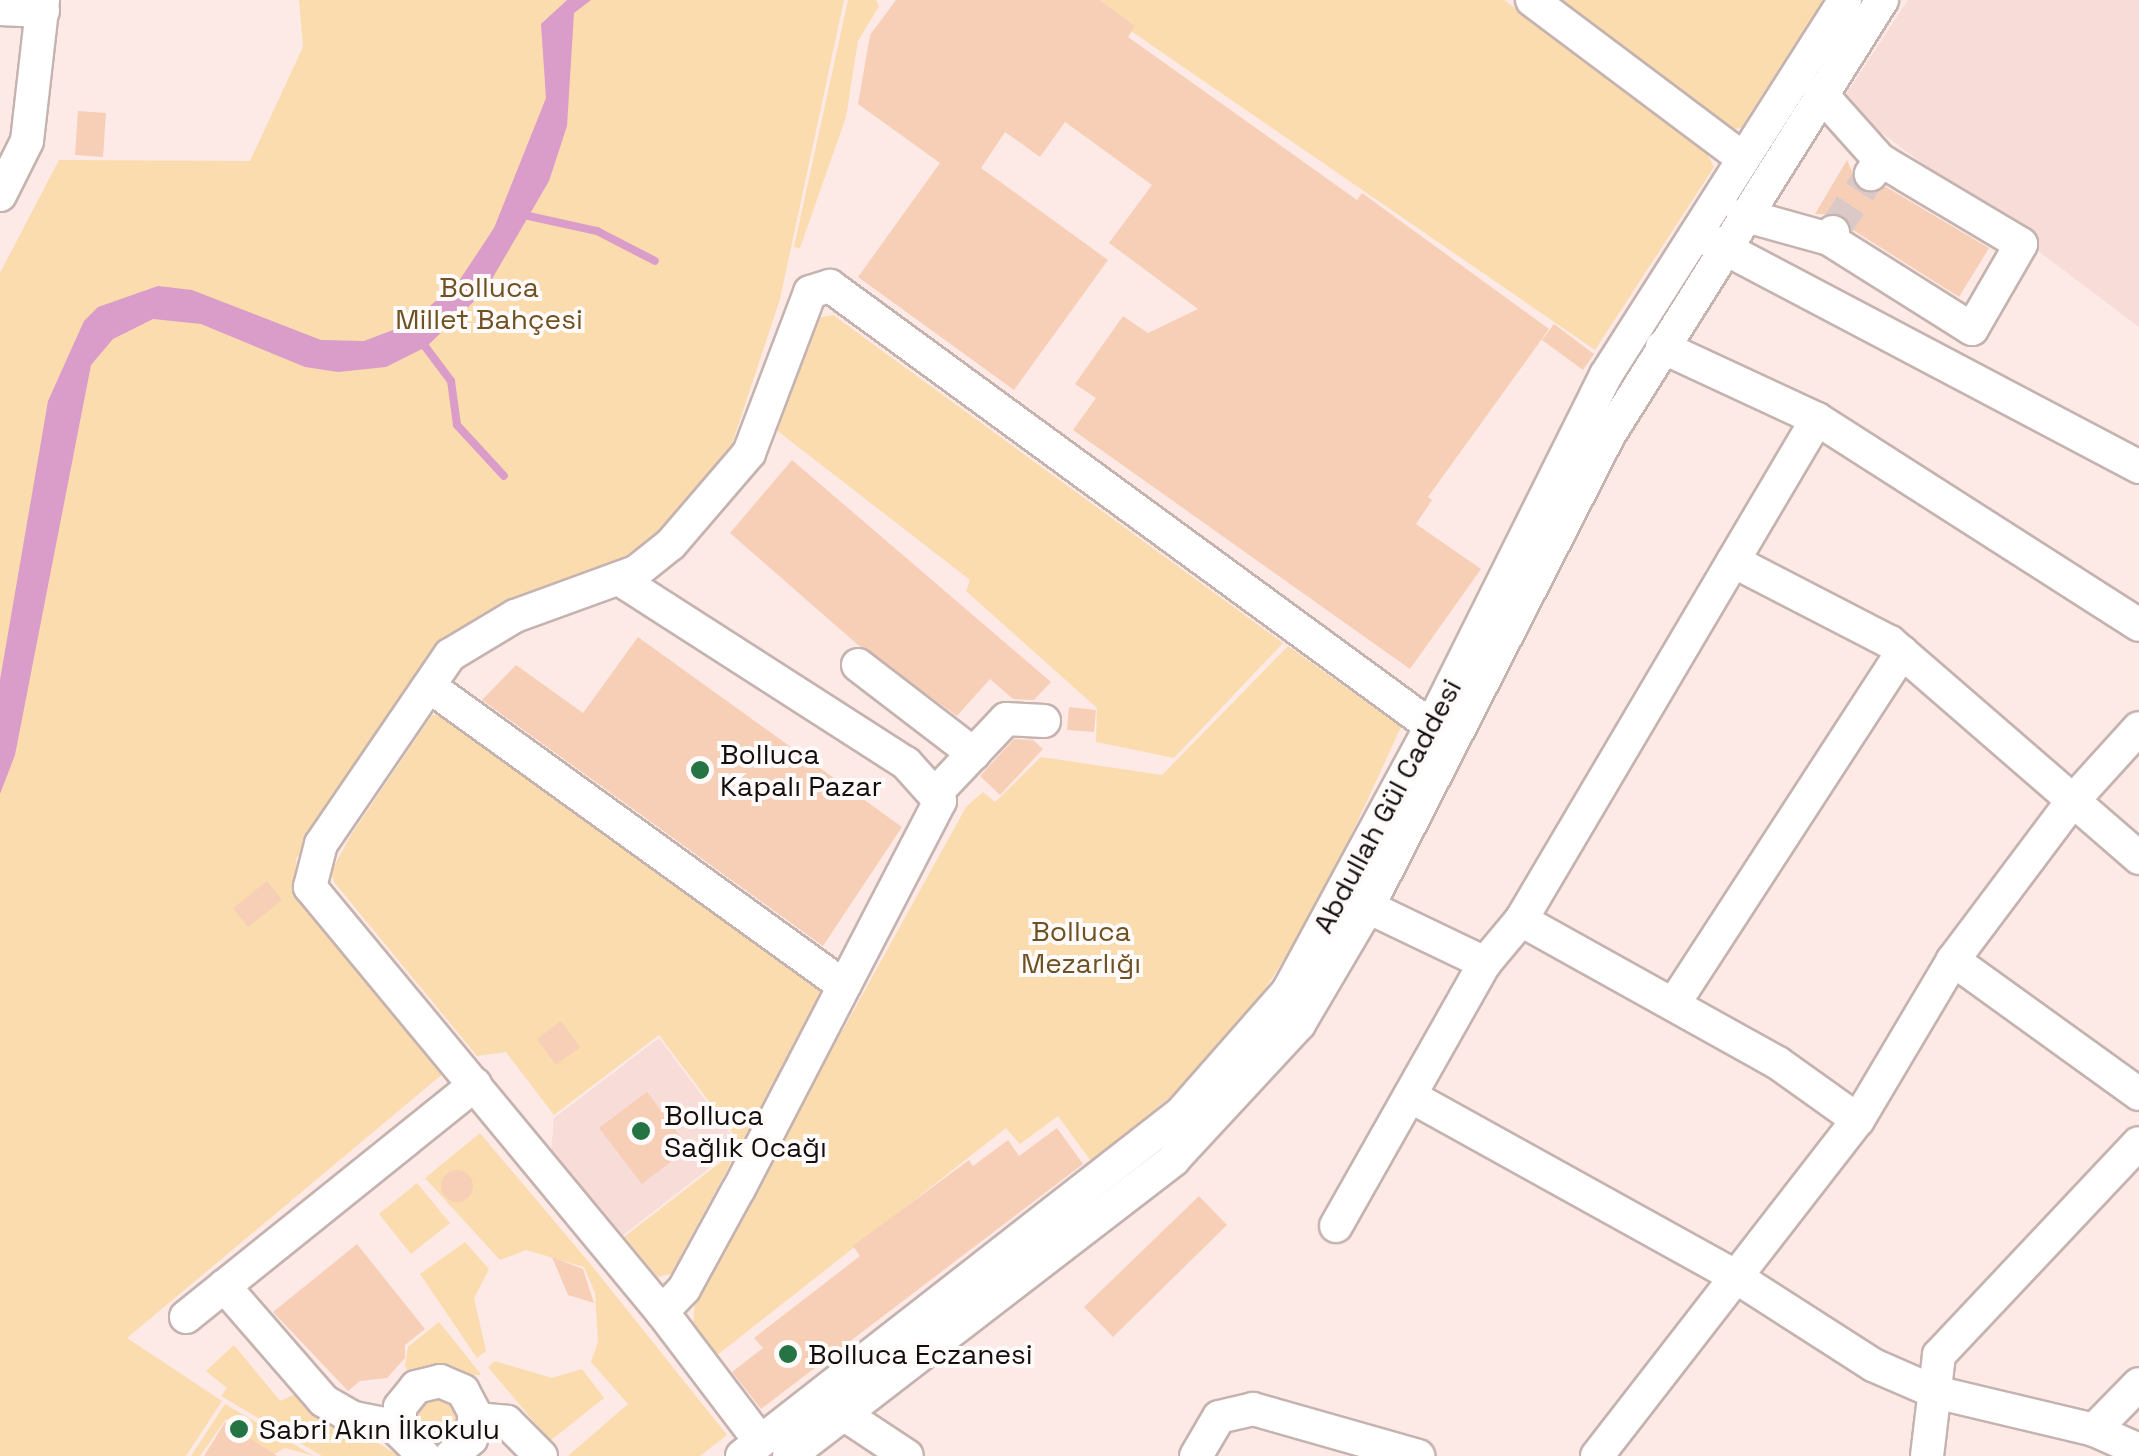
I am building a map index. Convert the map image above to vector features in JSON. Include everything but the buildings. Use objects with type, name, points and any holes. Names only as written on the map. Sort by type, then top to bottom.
[{"type":"street","points":[[1532,0],[1741,157]]},
{"type":"street","name":"Abdullah Gül Caddesi","points":[[790,1456],[1209,1126],[1299,1024],[1368,908],[1608,435],[1662,348],[1710,240],[1741,157],[1845,0]]},
{"type":"street","name":"Abdullah Gül Caddesi","points":[[751,1448],[1181,1113],[1288,990],[1432,726],[1556,466],[1710,240],[1743,215],[1882,0]]},
{"type":"street","points":[[0,8],[43,6],[27,142],[0,195]]},
{"type":"street","points":[[1743,215],[1831,235],[1972,329],[2021,244],[1875,167],[1821,94]]},
{"type":"street","points":[[1710,240],[2139,467]]},
{"type":"street","points":[[751,1448],[662,1312],[316,894],[308,876],[321,844],[450,655],[478,633],[618,579],[671,544],[749,453],[810,292],[830,286],[1432,726]]},
{"type":"street","points":[[1662,348],[1816,419],[2139,625]]},
{"type":"street","points":[[1336,1226],[1486,963],[1521,920],[1816,419]]},
{"type":"street","points":[[1733,560],[1902,652],[2139,858]]},
{"type":"street","points":[[618,579],[906,763],[935,794],[935,821],[684,1289],[662,1312]]},
{"type":"street","points":[[1675,1002],[1902,652]]},
{"type":"street","points":[[858,665],[974,754]]},
{"type":"street","points":[[430,686],[844,986]]},
{"type":"street","points":[[935,794],[1006,719],[1044,721]]},
{"type":"street","points":[[1597,1456],[1858,1120],[1953,960],[2072,802],[2139,728]]},
{"type":"street","points":[[1368,908],[1486,963]]},
{"type":"street","points":[[1521,920],[1675,1002],[1858,1120]]},
{"type":"street","points":[[1953,960],[2139,1094]]},
{"type":"street","points":[[186,1317],[475,1085]]},
{"type":"street","points":[[1410,1096],[1736,1276],[1873,1365],[1935,1392],[2094,1430],[2139,1450]]},
{"type":"street","points":[[1928,1456],[1938,1355],[2139,1143]]},
{"type":"street","points":[[224,1286],[324,1401],[354,1418],[399,1426]]},
{"type":"street","points":[[424,1456],[406,1443],[399,1426],[406,1396],[428,1382],[463,1391],[475,1418],[471,1439],[451,1456]]},
{"type":"street","points":[[2094,1430],[2139,1384]]},
{"type":"street","points":[[1196,1456],[1219,1418],[1253,1408],[1418,1456]]},
{"type":"street","points":[[845,1415],[908,1456]]},
{"type":"street","points":[[475,1418],[507,1422],[541,1456]]},
{"type":"shaded area","points":[[567,0],[591,0],[574,13],[567,126],[549,181],[485,291],[426,347],[386,367],[338,372],[305,367],[201,324],[153,319],[113,339],[91,365],[15,755],[0,794],[0,680],[48,401],[84,321],[98,307],[158,286],[192,290],[321,340],[364,341],[406,325],[457,284],[494,228],[546,98],[541,24]]},
{"type":"shaded area","points":[[1908,0],[2139,0],[2139,327],[1841,102]]},
{"type":"shaded area","name":"Bolluca Sağlık Ocağı","points":[[659,1038],[739,1145],[622,1236],[551,1154],[554,1118]]},
{"type":"green space","name":"Bolluca Millet Bahçesi","points":[[299,0],[844,0],[780,299],[732,444],[678,517],[620,560],[491,610],[449,639],[423,664],[296,859],[298,881],[445,1072],[127,1338],[222,1401],[186,1456],[0,1456],[0,273],[59,160],[250,161],[303,47]]},
{"type":"green space","points":[[848,0],[876,0],[879,6],[858,41],[846,117],[800,248],[794,247]]},
{"type":"green space","points":[[1086,0],[1504,0],[1704,148],[1714,167],[1595,350]]},
{"type":"green space","points":[[1556,0],[1823,0],[1741,128],[1734,129]]},
{"type":"green space","points":[[833,315],[1283,643],[1174,758],[1096,742],[1097,708],[966,591],[970,580],[775,429],[817,318]]},
{"type":"green space","name":"Bolluca Mezarlığı","points":[[1288,646],[1401,727],[1317,909],[1257,1001],[1189,1082],[1091,1161],[1058,1116],[1020,1144],[1006,1128],[716,1356],[693,1325],[695,1298],[966,807],[983,792],[995,802],[1041,757],[1162,775]]},
{"type":"green space","points":[[432,715],[448,716],[824,987],[741,1144],[659,1035],[554,1115],[506,1052],[477,1056],[334,882],[331,872],[351,835]]},
{"type":"green space","points":[[480,1133],[727,1435],[700,1456],[568,1456],[628,1404],[591,1362],[598,1342],[595,1293],[584,1267],[526,1250],[500,1260],[425,1178]]},
{"type":"green space","points":[[739,1148],[671,1274],[658,1277],[624,1237]]},
{"type":"green space","points":[[417,1183],[450,1223],[411,1254],[379,1214]]},
{"type":"green space","points":[[465,1242],[489,1269],[474,1298],[486,1351],[477,1358],[420,1274]]},
{"type":"green space","points":[[439,1322],[480,1375],[413,1377],[405,1366],[408,1347]]},
{"type":"green space","points":[[234,1345],[280,1401],[298,1393],[399,1456],[322,1456],[221,1396],[227,1388],[206,1371]]},
{"type":"green space","points":[[495,1361],[552,1378],[582,1369],[604,1398],[550,1441],[488,1367]]},
{"type":"green space","points":[[436,1398],[453,1405],[460,1422],[453,1439],[436,1446],[419,1439],[412,1422],[419,1405]]},
{"type":"green space","points":[[225,1404],[314,1456],[285,1448],[271,1456],[226,1419],[200,1456],[191,1456]]},
{"type":"waterway","points":[[524,215],[597,231],[655,261]]},
{"type":"waterway","points":[[421,341],[451,381],[457,425],[504,476]]},
{"type":"tunnel","points":[[1833,232],[1871,174]]},
{"type":"place","name":"Bolluca Kapalı Pazar","points":[[700,770]]},
{"type":"place","name":"Bolluca Sağlık Ocağı","points":[[641,1131]]},
{"type":"place","name":"Bolluca Eczanesi","points":[[788,1354]]},
{"type":"place","name":"Sabri Akın İlkokulu","points":[[239,1429]]}]
